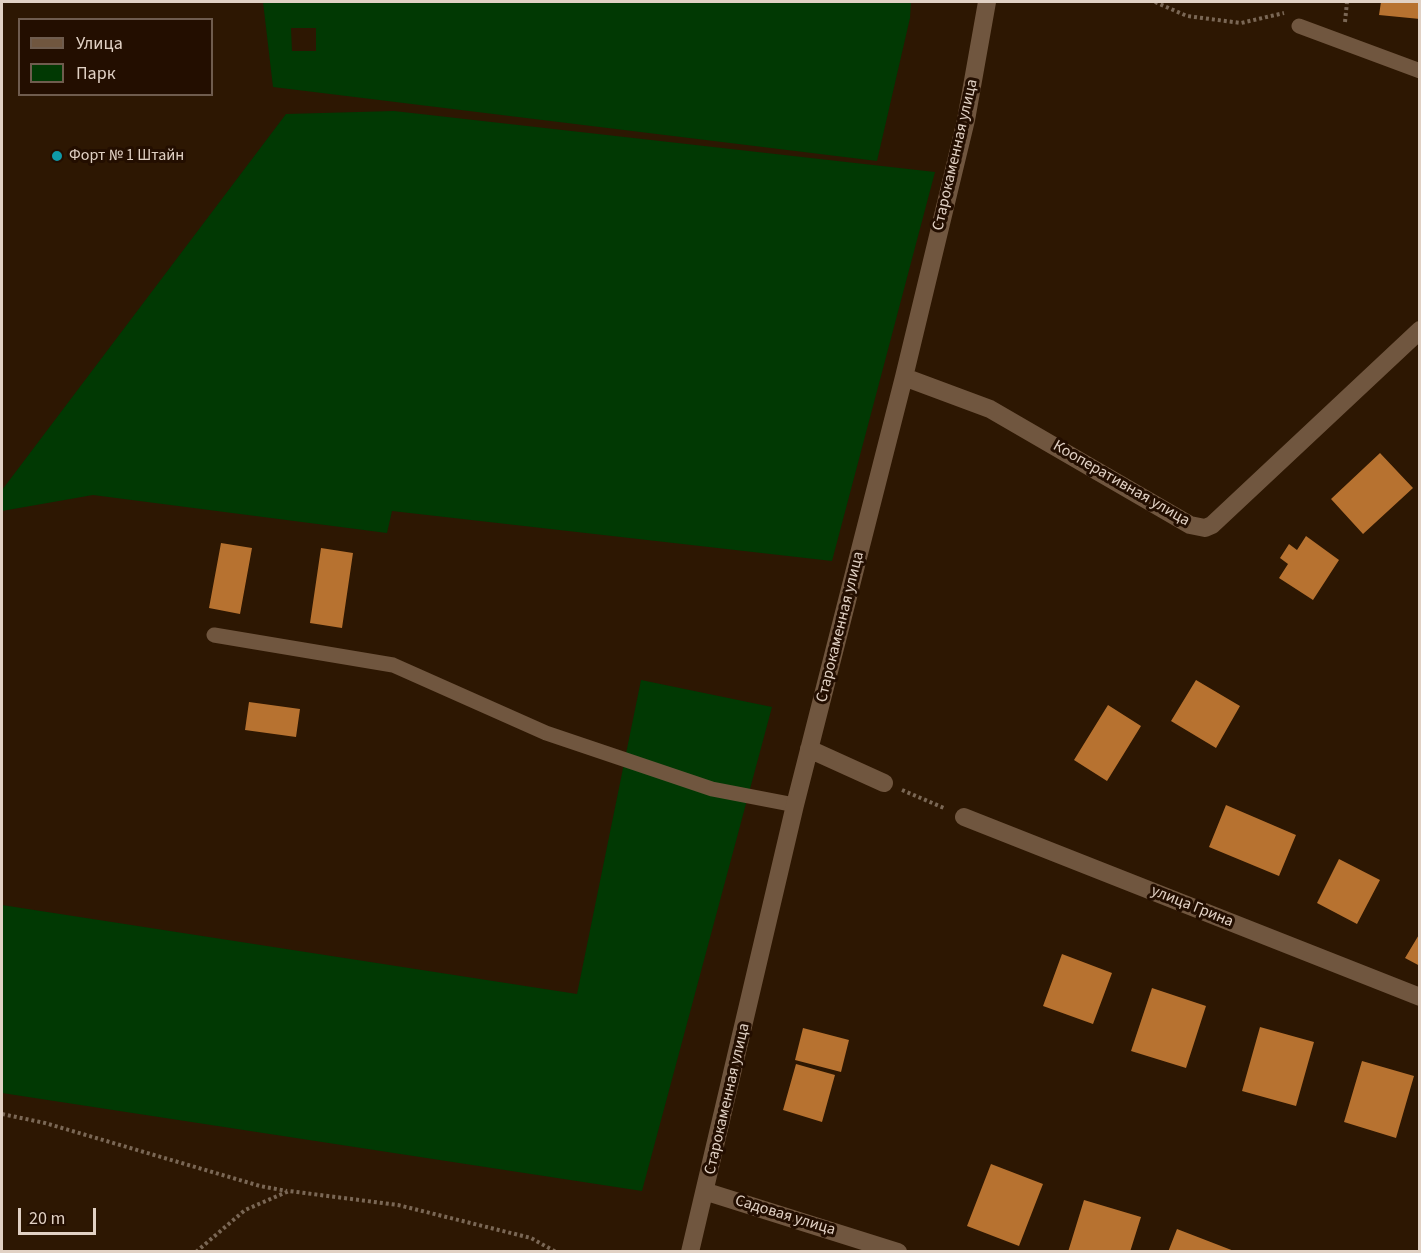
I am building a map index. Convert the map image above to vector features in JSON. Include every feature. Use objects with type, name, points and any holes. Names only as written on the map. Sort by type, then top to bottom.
[{"type":"street","name":"Старокаменная улица","points":[[690,1251],[706,1192],[795,805],[904,377],[966,120],[987,2]]},
{"type":"street","name":"Кооперативная улица","points":[[904,377],[990,409],[1190,525],[1205,528],[1212,525],[1419,330]]},
{"type":"street","points":[[809,748],[884,783]]},
{"type":"street","name":"улица Грина","points":[[964,817],[1419,996]]},
{"type":"street","name":"Садовая улица","points":[[706,1192],[898,1251]]},
{"type":"lane","points":[[1299,26],[1419,71]]},
{"type":"lane","points":[[214,635],[393,665],[546,733],[712,789],[795,805]]},
{"type":"path","points":[[1155,2],[1187,16],[1241,23],[1287,13]]},
{"type":"path","points":[[1344,27],[1347,2]]},
{"type":"path","points":[[884,783],[964,817]]},
{"type":"path","points":[[2,1114],[45,1123],[260,1186],[398,1205],[531,1238],[556,1251]]},
{"type":"path","points":[[196,1251],[245,1210],[289,1191]]},
{"type":"green space","points":[[263,2],[911,2],[910,18],[877,161],[273,87]],"holes":[[[291,28],[316,28],[316,51],[292,51]]]},
{"type":"green space","points":[[394,111],[935,172],[832,561],[392,511],[387,533],[93,495],[2,511],[2,490],[286,114]]},
{"type":"green space","points":[[641,680],[772,707],[642,1191],[2,1093],[2,905],[577,994]]},
{"type":"building","points":[[1381,2],[1420,2],[1420,19],[1379,15]]},
{"type":"building","points":[[1380,453],[1413,488],[1363,534],[1331,499]]},
{"type":"building","points":[[1306,536],[1339,560],[1313,600],[1279,578],[1288,564],[1280,558],[1289,544],[1297,550]]},
{"type":"building","points":[[221,543],[252,548],[240,614],[209,608]]},
{"type":"building","points":[[321,548],[353,553],[342,628],[310,623]]},
{"type":"building","points":[[1196,680],[1240,706],[1216,748],[1171,721]]},
{"type":"building","points":[[249,702],[300,709],[296,737],[245,730]]},
{"type":"building","points":[[1108,705],[1141,726],[1107,781],[1074,760]]},
{"type":"building","points":[[1226,805],[1296,835],[1279,876],[1209,847]]},
{"type":"building","points":[[1339,859],[1380,880],[1357,924],[1317,903]]},
{"type":"building","points":[[1420,933],[1420,966],[1405,958]]},
{"type":"building","points":[[1062,954],[1112,973],[1093,1024],[1043,1006]]},
{"type":"building","points":[[1152,988],[1206,1006],[1186,1068],[1131,1051]]},
{"type":"building","points":[[1260,1027],[1314,1042],[1296,1106],[1242,1091]]},
{"type":"building","points":[[803,1028],[849,1040],[841,1072],[795,1060]]},
{"type":"building","points":[[1362,1061],[1414,1076],[1396,1138],[1344,1122]]},
{"type":"building","points":[[796,1064],[835,1075],[822,1122],[783,1110]]},
{"type":"building","points":[[991,1164],[1043,1184],[1019,1246],[967,1226]]},
{"type":"building","points":[[1084,1200],[1141,1217],[1130,1252],[1068,1252]]},
{"type":"building","points":[[1177,1229],[1234,1251],[1234,1252],[1168,1252]]},
{"type":"place","name":"Форт № 1 Штайн","points":[[57,156]]}]
